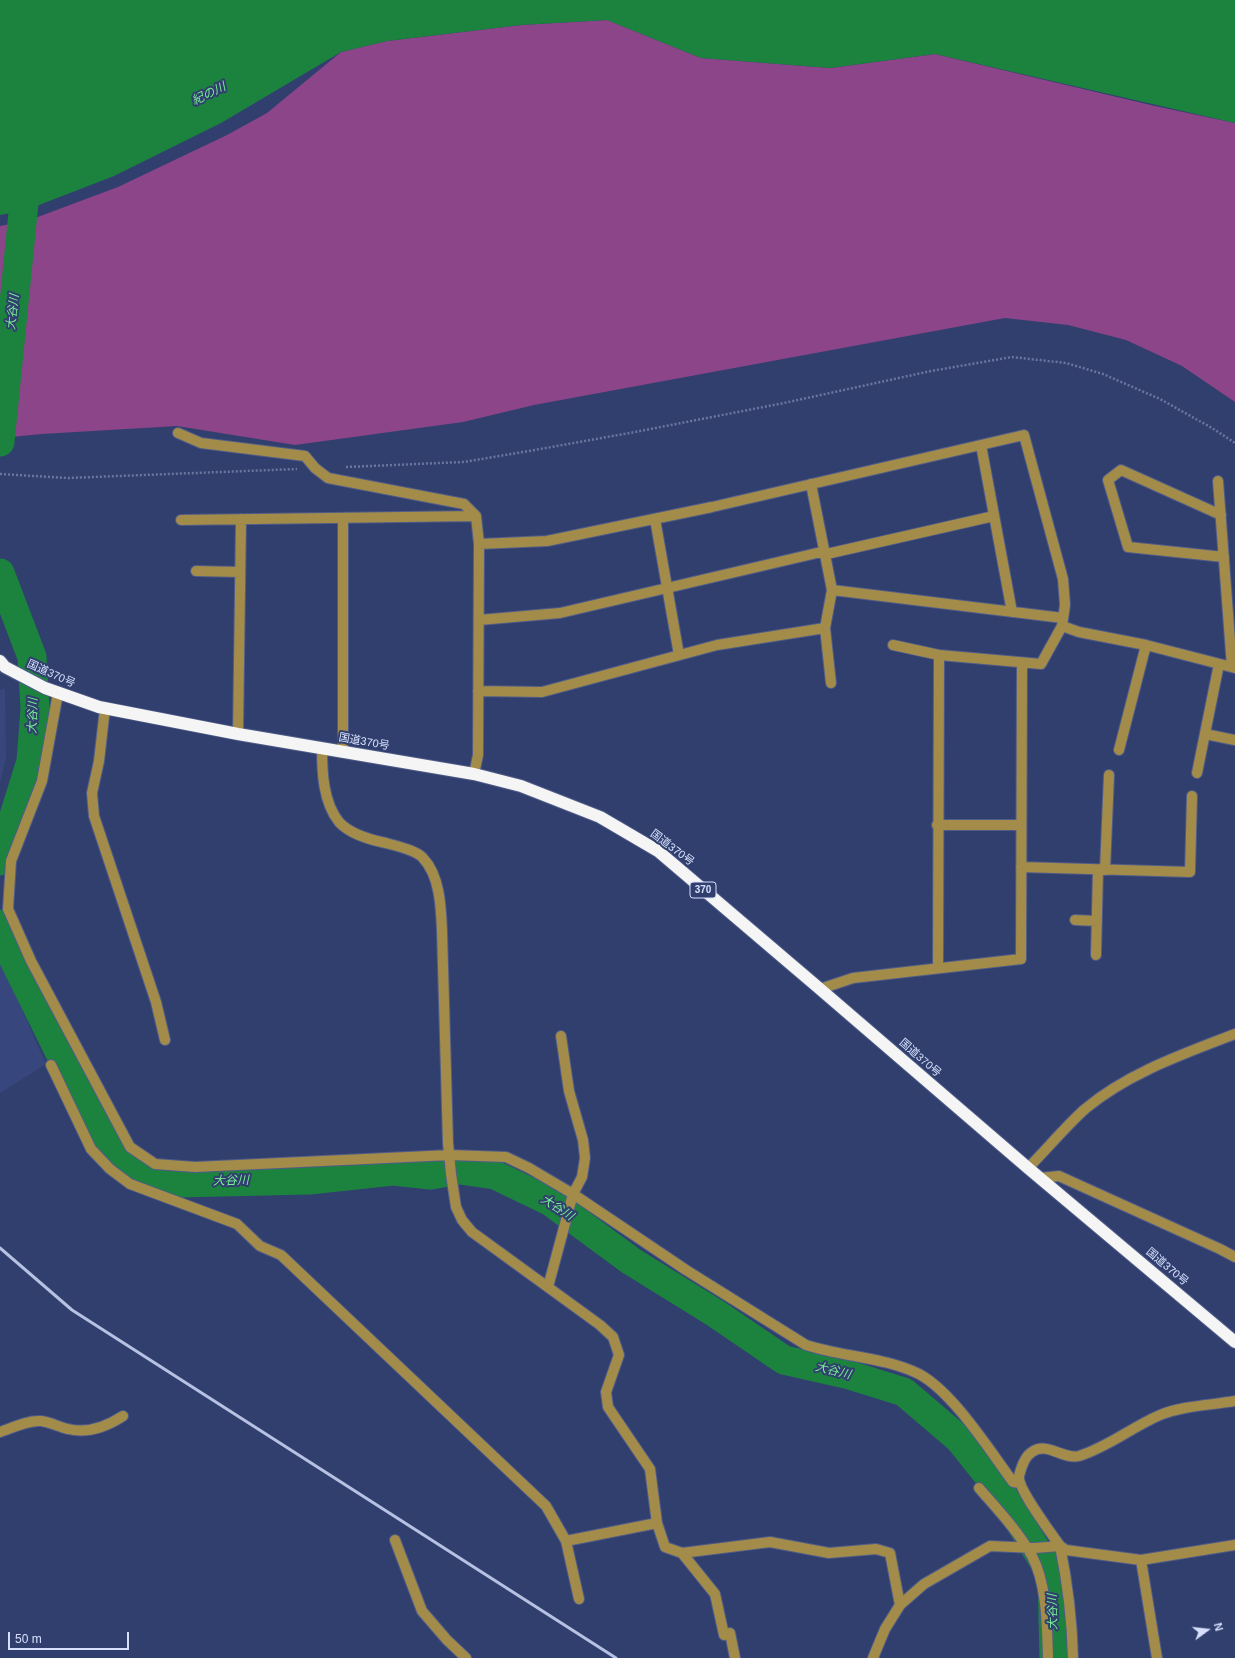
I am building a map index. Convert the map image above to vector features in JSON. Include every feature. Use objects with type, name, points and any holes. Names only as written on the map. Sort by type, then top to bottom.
[{"type":"highway","name":"国道370号","points":[[3,664],[45,688],[105,708],[238,734],[474,774],[520,786],[600,817],[658,852],[1028,1168],[1235,1342]]},
{"type":"street","points":[[178,433],[202,442],[305,456],[315,468],[328,478],[464,504],[476,516],[479,544],[478,755],[474,774]]},
{"type":"street","points":[[479,544],[547,541],[655,519],[1024,435],[1063,579],[1065,605],[1063,622],[1041,664],[938,656],[893,645]]},
{"type":"street","points":[[981,445],[1012,612]]},
{"type":"street","points":[[1221,515],[1121,470],[1108,480],[1128,547],[1224,557]]},
{"type":"street","points":[[832,590],[1012,612],[1063,622],[1079,632],[1146,645],[1233,667],[1232,620],[1224,557],[1218,481]]},
{"type":"street","points":[[811,484],[832,590],[825,628],[831,683]]},
{"type":"street","points":[[181,520],[476,516]]},
{"type":"street","points":[[478,620],[560,613],[667,587],[824,552],[831,553],[994,516]]},
{"type":"street","points":[[343,518],[343,752]]},
{"type":"street","points":[[238,734],[241,519]]},
{"type":"street","points":[[655,519],[679,655]]},
{"type":"street","points":[[196,571],[240,572]]},
{"type":"street","points":[[478,691],[542,692],[717,645],[825,628]]},
{"type":"street","points":[[1119,750],[1146,645]]},
{"type":"street","points":[[938,656],[938,968]]},
{"type":"street","points":[[820,989],[854,978],[1021,959],[1022,663]]},
{"type":"street","points":[[1197,774],[1219,664]]},
{"type":"street","points":[[58,693],[42,781],[11,861],[8,909],[31,960],[130,1147],[155,1164],[195,1168],[450,1155],[506,1157],[529,1168],[573,1194],[686,1270],[806,1345],[825,1351],[879,1362],[919,1375],[942,1392],[962,1413],[1013,1482],[1020,1483]]},
{"type":"street","points":[[105,708],[99,761],[92,793],[94,816],[156,1002],[165,1040]]},
{"type":"street","points":[[1205,734],[1235,740]]},
{"type":"street","points":[[322,748],[324,783],[331,807],[340,822],[352,831],[372,840],[400,847],[422,856],[431,869],[436,884],[441,905],[448,1143],[456,1207],[462,1220],[472,1232],[600,1325],[613,1338],[619,1355],[606,1392],[608,1407],[650,1469],[657,1523],[665,1547],[682,1553],[770,1542],[829,1553],[876,1549],[890,1553],[900,1605]]},
{"type":"street","points":[[1096,955],[1097,921],[1109,775]]},
{"type":"street","points":[[1021,867],[1190,872],[1192,796]]},
{"type":"street","points":[[937,825],[1021,825]]},
{"type":"street","points":[[1075,920],[1097,921]]},
{"type":"street","points":[[1028,1168],[1085,1109],[1124,1082],[1180,1056],[1235,1034]]},
{"type":"street","points":[[548,1287],[573,1194],[582,1177],[585,1158],[583,1140],[569,1091],[561,1036]]},
{"type":"street","points":[[50,1065],[91,1148],[110,1169],[130,1184],[237,1224],[260,1246],[281,1254],[546,1506],[566,1541],[579,1599]]},
{"type":"street","points":[[1040,1178],[1059,1176],[1235,1257]]},
{"type":"street","points":[[1073,1658],[1072,1617],[1067,1579],[1055,1546],[1020,1483],[1019,1476],[1024,1461],[1032,1452],[1041,1449],[1049,1449],[1069,1456],[1076,1456],[1093,1451],[1161,1414],[1235,1401]]},
{"type":"street","points":[[0,1432],[20,1424],[41,1421],[69,1430],[89,1431],[108,1425],[123,1416]]},
{"type":"street","points":[[979,1488],[1030,1548],[1038,1572],[1047,1609],[1048,1658]]},
{"type":"street","points":[[566,1541],[657,1523]]},
{"type":"street","points":[[395,1540],[422,1611],[447,1640],[466,1658]]},
{"type":"street","points":[[873,1658],[885,1628],[900,1605],[924,1584],[990,1546],[1030,1548],[1055,1546],[1066,1550],[1141,1560],[1235,1545]]},
{"type":"street","points":[[682,1553],[714,1594],[724,1635],[730,1633],[734,1658]]},
{"type":"street","points":[[1141,1560],[1157,1658]]},
{"type":"path","points":[[342,467],[464,462],[635,432],[931,371],[1012,357],[1066,362],[1103,374],[1160,399],[1212,428],[1235,443]]},
{"type":"path","points":[[0,474],[68,478],[315,468]]},
{"type":"shaded area","points":[[607,20],[701,58],[830,68],[935,54],[1155,106],[1235,123],[1235,402],[1182,366],[1126,340],[1068,325],[1005,318],[534,405],[463,422],[295,445],[177,426],[0,438],[0,226],[27,221],[118,187],[227,135],[267,113],[341,52],[387,41],[521,25]]},
{"type":"shaded area","points":[[5,688],[6,758],[0,783],[0,690]]},
{"type":"shaded area","points":[[0,960],[46,1064],[0,1093]]},
{"type":"water","name":"紀の川","points":[[0,0],[1235,0],[1235,123],[935,54],[830,68],[701,58],[607,20],[521,25],[387,41],[341,52],[221,123],[114,176],[26,210],[0,215]]},
{"type":"waterway","name":"大谷川","points":[[0,442],[26,183]]},
{"type":"waterway","name":"大谷川","points":[[0,573],[32,657],[35,709],[31,761],[0,861]]},
{"type":"waterway","name":"大谷川","points":[[0,924],[13,958],[59,1051],[112,1148],[140,1176],[178,1183],[309,1180],[393,1171],[431,1175],[460,1170],[495,1175],[551,1202],[631,1261],[715,1313],[784,1360],[846,1374],[904,1392],[959,1439],[999,1489],[1052,1575],[1054,1658]]},
{"type":"railway","points":[[0,1248],[72,1310],[616,1658]]}]
